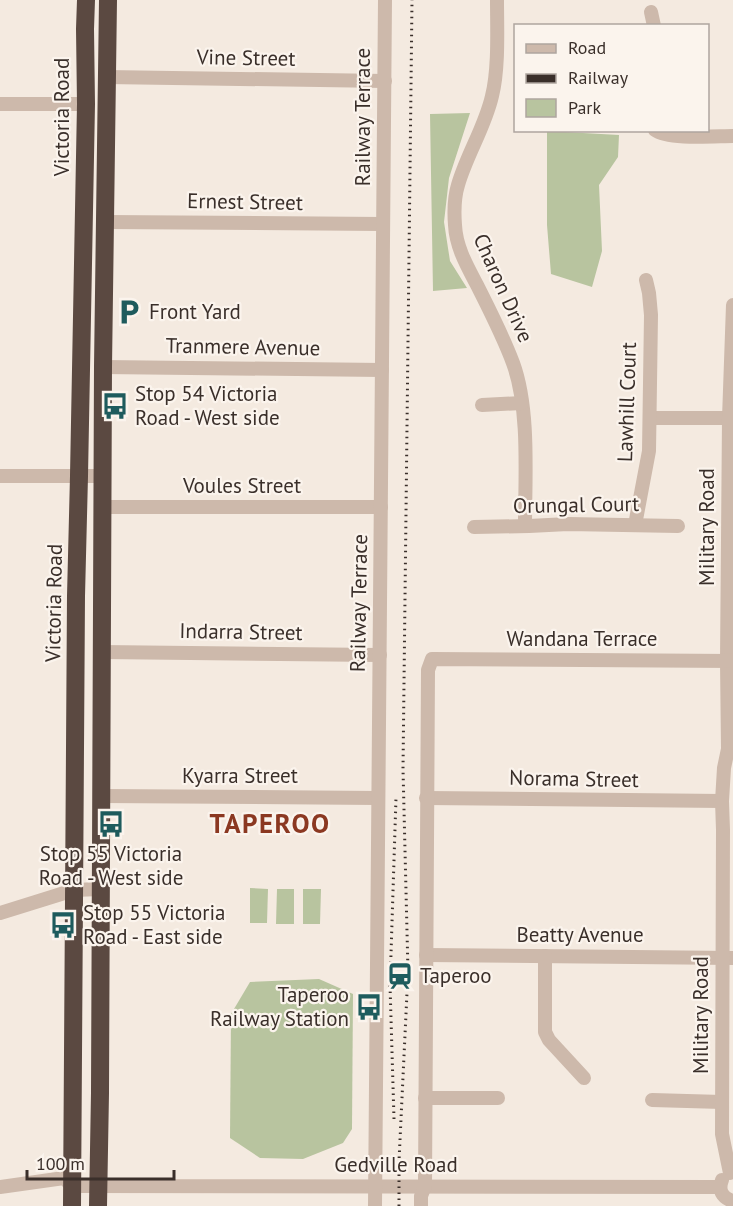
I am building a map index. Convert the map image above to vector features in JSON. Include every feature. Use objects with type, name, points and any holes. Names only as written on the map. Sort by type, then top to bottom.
[{"type":"highway","name":"Victoria Road","points":[[72,1206],[76,596],[86,0]]},
{"type":"highway","name":"Victoria Road","points":[[98,1206],[104,507],[103,367],[108,0]]},
{"type":"highway","points":[[84,176],[92,176],[98,168],[106,147]]},
{"type":"street","name":"Railway Terrace","points":[[375,1206],[385,0]]},
{"type":"street","name":"Charon Drive","points":[[497,0],[493,94],[457,186],[455,229],[459,248],[514,365],[522,403],[525,526]]},
{"type":"street","name":"Vine Street","points":[[106,77],[385,81]]},
{"type":"street","points":[[0,104],[86,104]]},
{"type":"street","points":[[658,132],[669,136],[733,135]]},
{"type":"street","name":"Ernest Street","points":[[106,222],[384,224]]},
{"type":"street","name":"Lawhill Court","points":[[635,525],[650,450],[651,315],[650,293],[646,280]]},
{"type":"street","name":"Military Road","points":[[732,1173],[722,1134],[728,958],[722,801],[728,749],[730,661],[729,418],[733,305]]},
{"type":"street","name":"Tranmere Avenue","points":[[103,367],[382,370]]},
{"type":"street","points":[[482,405],[522,403]]},
{"type":"street","points":[[650,418],[729,418]]},
{"type":"street","points":[[0,476],[103,476]]},
{"type":"street","name":"Voules Street","points":[[104,507],[381,507]]},
{"type":"street","name":"Orungal Court","points":[[474,527],[568,524],[678,526]]},
{"type":"street","name":"Indarra Street","points":[[102,652],[380,655]]},
{"type":"street","name":"Wandana Terrace","points":[[426,798],[428,670],[432,659],[730,661]]},
{"type":"street","name":"Military Road","points":[[728,749],[733,765]]},
{"type":"street","name":"Kyarra Street","points":[[102,795],[378,798]]},
{"type":"street","points":[[421,1206],[421,1196],[425,1186],[426,798]]},
{"type":"street","name":"Norama Street","points":[[426,798],[722,801]]},
{"type":"street","points":[[0,913],[74,890],[100,889]]},
{"type":"street","name":"Beatty Avenue","points":[[426,955],[728,958]]},
{"type":"street","points":[[545,956],[545,1032],[549,1040],[584,1078]]},
{"type":"street","points":[[425,1098],[498,1098]]},
{"type":"street","points":[[651,1100],[722,1102]]},
{"type":"street","points":[[730,1202],[723,1195],[720,1187],[723,1178],[732,1173]]},
{"type":"street","name":"Gedville Road","points":[[0,1187],[64,1178],[72,1186],[720,1187]]},
{"type":"green space","points":[[470,113],[449,178],[444,222],[450,261],[467,288],[433,291],[430,114]]},
{"type":"green space","points":[[547,132],[619,135],[618,157],[599,185],[602,251],[592,287],[551,274],[547,225]]},
{"type":"green space","points":[[250,888],[268,889],[267,923],[250,923]]},
{"type":"green space","points":[[277,889],[294,889],[294,924],[276,924]]},
{"type":"green space","points":[[303,889],[321,889],[320,924],[303,924]]},
{"type":"green space","points":[[319,979],[353,994],[352,1129],[343,1143],[303,1159],[260,1158],[230,1138],[231,1014],[250,982]]},
{"type":"railway","points":[[399,1206],[408,972],[403,769],[412,0]]},
{"type":"railway","points":[[394,1119],[390,985],[396,798]]},
{"type":"place","name":"Front Yard","points":[[129,312]]},
{"type":"place","name":"Stop 54 Victoria Road - West side","points":[[115,406]]},
{"type":"place","name":"Stop 55 Victoria Road - West side","points":[[111,824]]},
{"type":"place","name":"Stop 55 Victoria Road - East side","points":[[63,925]]},
{"type":"place","name":"Taperoo","points":[[400,976]]},
{"type":"place","name":"Taperoo Railway Station","points":[[369,1007]]},
{"type":"district","name":"TAPEROO","points":[[270,824]]}]
